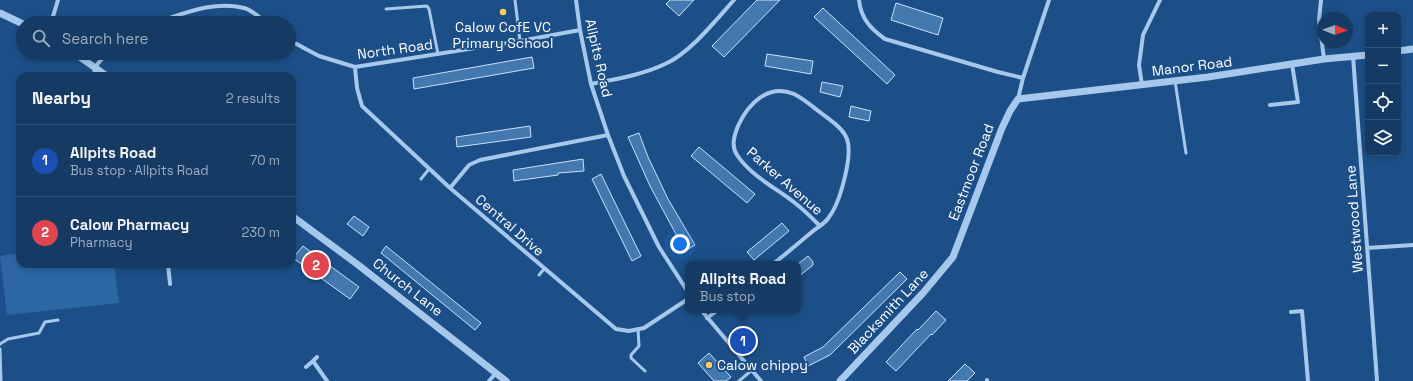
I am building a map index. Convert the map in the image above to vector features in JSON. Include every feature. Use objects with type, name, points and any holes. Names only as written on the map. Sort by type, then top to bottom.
[{"type":"street","points":[[53,16],[58,0]]},
{"type":"street","points":[[211,0],[211,6]]},
{"type":"street","name":"Allpits Road","points":[[576,0],[580,30],[591,84],[608,135],[624,176],[658,247],[685,288]]},
{"type":"street","points":[[591,84],[642,73],[666,64],[682,54],[734,0]]},
{"type":"street","points":[[859,0],[864,19],[874,31],[886,39],[1023,78]]},
{"type":"street","points":[[1018,99],[1023,78],[1049,0]]},
{"type":"street","points":[[1142,85],[1139,65],[1143,35],[1160,0]]},
{"type":"street","points":[[1321,0],[1319,20],[1324,59]]},
{"type":"street","points":[[177,16],[211,6],[227,5],[245,8],[257,16]]},
{"type":"street","points":[[0,13],[16,21]]},
{"type":"street","name":"North Road","points":[[296,44],[319,56],[355,67],[580,30]]},
{"type":"street","points":[[1401,51],[1413,49]]},
{"type":"street","name":"Manor Road","points":[[1018,99],[1175,81],[1365,54]]},
{"type":"street","name":"Westwood Lane","points":[[1353,56],[1377,381]]},
{"type":"street","points":[[84,60],[101,72]]},
{"type":"street","points":[[94,72],[94,67],[100,60]]},
{"type":"street","points":[[1270,105],[1298,102],[1292,64]]},
{"type":"street","name":"Central Drive","points":[[355,67],[357,88],[362,106],[450,188],[616,329],[629,331],[644,328],[685,301]]},
{"type":"street","name":"Parker Avenue","points":[[778,261],[820,226],[829,218],[839,197],[847,171],[848,154],[846,139],[838,128],[804,100],[793,94],[777,91],[764,94],[756,100],[742,116],[733,142],[736,154],[751,170],[796,204],[820,226]]},
{"type":"street","name":"Eastmoor Road","points":[[953,257],[1002,128],[1010,111],[1018,99]]},
{"type":"street","points":[[450,188],[469,165],[480,160],[608,135]]},
{"type":"street","name":"Church Lane","points":[[296,219],[357,264],[506,381]]},
{"type":"street","points":[[1367,248],[1413,245]]},
{"type":"street","name":"Blacksmith Lane","points":[[841,381],[923,293],[953,257]]},
{"type":"street","points":[[168,268],[170,284]]},
{"type":"street","points":[[1291,312],[1302,311],[1308,381]]},
{"type":"street","points":[[703,313],[761,381]]},
{"type":"street","points":[[707,318],[714,313]]},
{"type":"street","points":[[306,367],[317,356]]},
{"type":"street","points":[[312,361],[328,381]]},
{"type":"street","points":[[489,381],[496,373]]},
{"type":"lane","points":[[515,0],[520,41]]},
{"type":"lane","points":[[386,9],[427,6],[429,9],[438,54]]},
{"type":"lane","points":[[1175,81],[1186,153]]},
{"type":"lane","points":[[421,180],[429,169]]},
{"type":"lane","points":[[539,276],[544,269]]},
{"type":"lane","points":[[0,344],[8,339],[39,333],[45,322],[58,320]]},
{"type":"lane","points":[[638,329],[639,346],[630,358],[645,371]]},
{"type":"lane","points":[[0,349],[1,380]]},
{"type":"lane","points":[[739,381],[752,370]]},
{"type":"shaded area","points":[[16,254],[16,268],[115,268],[119,303],[7,315],[0,256]]},
{"type":"building","points":[[670,0],[694,0],[679,16],[666,4]]},
{"type":"building","points":[[757,0],[780,0],[724,57],[712,46]]},
{"type":"building","points":[[896,3],[943,18],[938,35],[891,20]]},
{"type":"building","points":[[823,8],[895,75],[887,84],[814,17]]},
{"type":"building","points":[[767,54],[813,61],[811,74],[765,66]]},
{"type":"building","points":[[532,57],[534,68],[414,89],[413,78]]},
{"type":"building","points":[[822,82],[843,86],[840,97],[820,92]]},
{"type":"building","points":[[851,106],[871,111],[869,121],[849,117]]},
{"type":"building","points":[[530,126],[531,137],[457,147],[456,137]]},
{"type":"building","points":[[639,133],[648,157],[668,199],[695,245],[685,251],[650,186],[628,137]]},
{"type":"building","points":[[699,147],[755,194],[747,203],[691,156]]},
{"type":"building","points":[[583,159],[584,171],[558,173],[558,175],[514,181],[513,170]]},
{"type":"building","points":[[601,174],[641,256],[632,261],[592,179]]},
{"type":"building","points":[[354,216],[369,227],[363,236],[347,224]]},
{"type":"building","points":[[782,223],[789,231],[754,260],[747,252]]},
{"type":"building","points":[[303,246],[359,287],[350,299],[296,260],[296,254]]},
{"type":"building","points":[[386,246],[481,323],[475,330],[381,253]]},
{"type":"building","points":[[808,256],[813,262],[813,265],[801,275],[801,262]]},
{"type":"building","points":[[900,272],[907,279],[830,355],[808,366],[804,357],[823,347]]},
{"type":"building","points":[[936,311],[946,320],[896,371],[886,362]]},
{"type":"building","points":[[709,353],[731,377],[726,381],[714,381],[698,363]]},
{"type":"building","points":[[965,364],[975,373],[967,381],[948,381]]},
{"type":"place","name":"Calow CofE VC Primary School","points":[[503,12]]},
{"type":"place","name":"Calow Pharmacy","points":[[316,265]]},
{"type":"place","name":"Allpits Road","points":[[743,341]]},
{"type":"place","name":"Calow chippy","points":[[709,365]]}]
